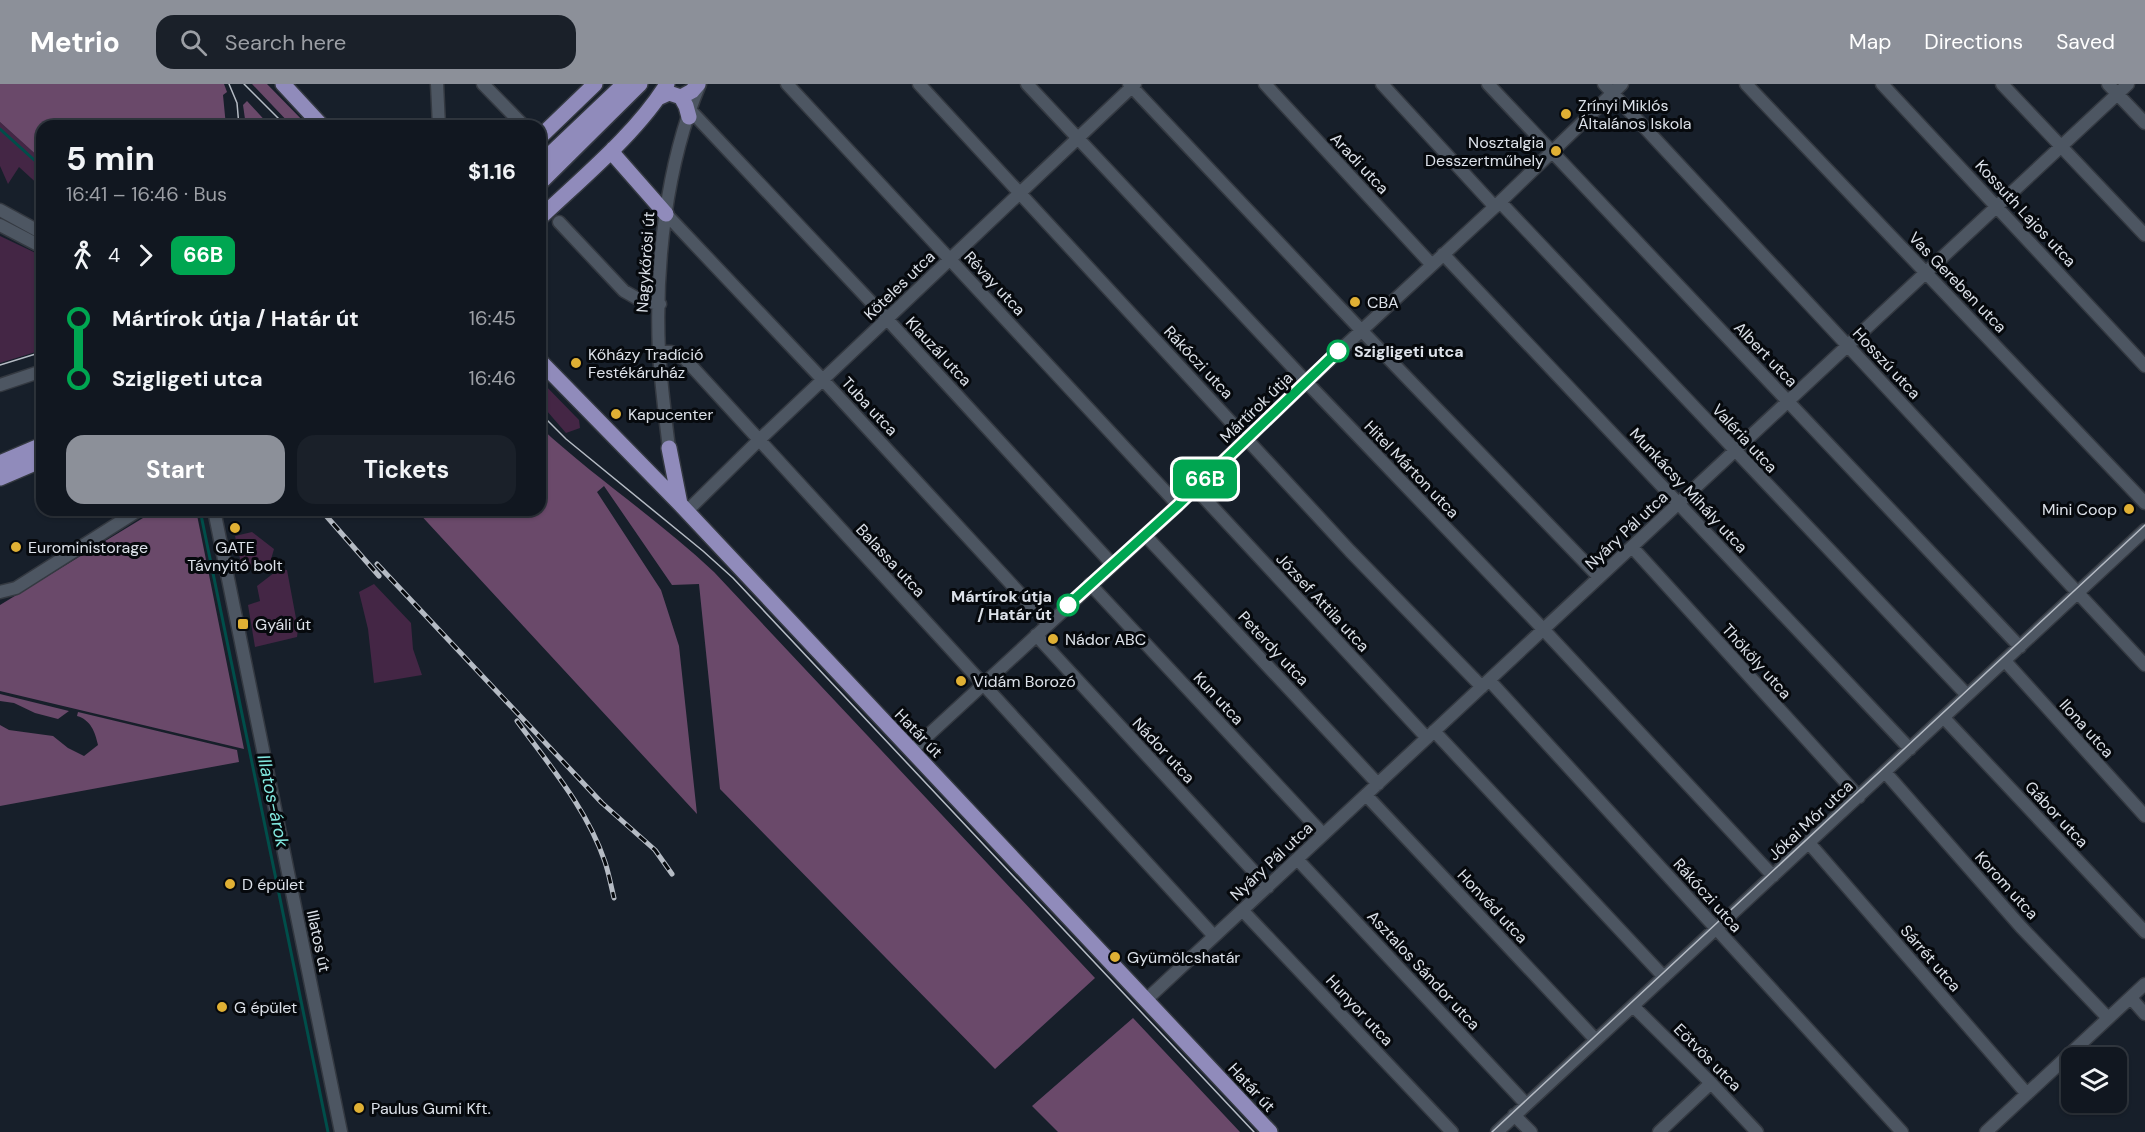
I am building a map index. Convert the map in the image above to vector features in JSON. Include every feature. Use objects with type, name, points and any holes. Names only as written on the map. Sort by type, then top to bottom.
[{"type":"main road","points":[[283,84],[316,120]]},
{"type":"main road","points":[[546,131],[595,84]]},
{"type":"main road","points":[[546,158],[624,84]]},
{"type":"main road","points":[[546,177],[640,84]]},
{"type":"main road","points":[[546,212],[613,149],[658,98],[667,84]]},
{"type":"main road","points":[[681,97],[699,84]]},
{"type":"main road","points":[[658,98],[669,93],[681,97],[690,114]]},
{"type":"main road","points":[[613,149],[615,156],[666,214]]},
{"type":"main road","name":"Határ út","points":[[546,367],[684,507],[1270,1132]]},
{"type":"main road","points":[[651,474],[666,461],[669,448]]},
{"type":"main road","points":[[669,448],[684,507]]},
{"type":"main road","points":[[0,453],[36,450]]},
{"type":"main road","points":[[0,463],[36,452]]},
{"type":"main road","points":[[0,478],[36,453]]},
{"type":"street","points":[[436,84],[439,120]]},
{"type":"street","points":[[483,84],[518,120]]},
{"type":"street","name":"Nagykőrösi út","points":[[669,448],[659,352],[666,214],[699,84]]},
{"type":"street","name":"Révay utca","points":[[787,84],[1178,505]]},
{"type":"street","name":"Rákóczi utca","points":[[919,84],[1350,551],[1485,684],[1716,928],[1902,1132]]},
{"type":"street","name":"Hitel Márton utca","points":[[1027,84],[1306,382],[1543,629],[1773,876]]},
{"type":"street","name":"Aradi utca","points":[[1265,84],[1432,265]]},
{"type":"street","name":"Valéria utca","points":[[1382,84],[1967,695]]},
{"type":"street","name":"Albert utca","points":[[1488,84],[2020,647]]},
{"type":"street","name":"Mártírok útja","points":[[911,751],[1178,505],[1361,330],[1552,153],[1609,89],[1622,84]]},
{"type":"street","name":"Vas Gereben utca","points":[[1746,84],[2145,503]]},
{"type":"street","name":"Kossuth Lajos utca","points":[[1882,84],[2145,366]]},
{"type":"street","points":[[2002,84],[2145,235]]},
{"type":"street","points":[[2108,84],[2145,123]]},
{"type":"street","name":"Nyáry Pál utca","points":[[1147,999],[2128,84]]},
{"type":"street","points":[[1132,85],[1361,330],[1599,577]]},
{"type":"street","name":"Köteles utca","points":[[684,507],[823,380],[1132,85]]},
{"type":"street","name":"Hosszú utca","points":[[1609,89],[2145,665]]},
{"type":"street","name":"Klauzál utca","points":[[690,114],[887,319],[1112,564]]},
{"type":"street","points":[[0,210],[36,230]]},
{"type":"street","name":"Tuba utca","points":[[666,214],[1048,624]]},
{"type":"street","points":[[559,222],[629,295],[660,304]]},
{"type":"street","points":[[0,225],[36,244]]},
{"type":"street","name":"Munkácsy Mihály utca","points":[[1443,254],[1910,749]]},
{"type":"street","name":"Balassa utca","points":[[659,352],[671,352],[685,359],[1214,936]]},
{"type":"street","points":[[0,385],[36,373]]},
{"type":"street","name":"József Attila utca","points":[[1195,488],[1664,977]]},
{"type":"street","points":[[0,592],[16,588],[130,516]]},
{"type":"street","name":"Illatos út","points":[[215,516],[341,1132]]},
{"type":"street","name":"Jókai Mór utca","points":[[1497,1132],[2145,530]]},
{"type":"street","name":"Peterdy utca","points":[[1145,535],[1378,784]]},
{"type":"street","name":"Thököly utca","points":[[1632,547],[1859,797]]},
{"type":"street","name":"Kun utca","points":[[1090,584],[1323,834]]},
{"type":"street","name":"Nádor utca","points":[[1036,635],[1268,887]]},
{"type":"street","name":"Ilona utca","points":[[2005,661],[2145,816]]},
{"type":"street","name":"Gábor utca","points":[[1944,718],[2145,932]]},
{"type":"street","name":"Korom utca","points":[[1885,772],[2021,927],[2108,1018]]},
{"type":"street","name":"Honvéd utca","points":[[1366,795],[1595,1039]]},
{"type":"street","name":"Sárrét utca","points":[[1809,843],[2027,1094]]},
{"type":"street","name":"Asztalos Sándor utca","points":[[1298,859],[1526,1104]]},
{"type":"street","name":"Hunyor utca","points":[[1243,910],[1452,1132]]},
{"type":"street","points":[[1986,1132],[2145,984]]},
{"type":"street","points":[[2131,998],[2145,1014]]},
{"type":"street","name":"Eötvös utca","points":[[1634,1006],[1757,1132]]},
{"type":"street","points":[[1659,1132],[1711,1083]]},
{"type":"street","points":[[1514,1115],[1530,1132]]},
{"type":"shaded area","points":[[0,84],[224,84],[227,92],[223,95],[225,120],[36,120],[36,155],[0,122]]},
{"type":"shaded area","points":[[252,84],[267,84],[302,120],[286,120]]},
{"type":"shaded area","points":[[247,101],[264,120],[245,120],[243,105]]},
{"type":"shaded area","points":[[0,122],[36,155],[36,183],[19,167],[8,184],[0,166]]},
{"type":"shaded area","points":[[0,236],[36,253],[36,352],[0,363]]},
{"type":"shaded area","points":[[546,386],[579,420],[580,428],[566,433],[546,410]]},
{"type":"shaded area","points":[[546,432],[714,572],[1095,978],[995,1069],[720,789],[699,584],[672,585],[604,486],[597,492],[661,590],[679,646],[697,814],[422,516],[546,516]]},
{"type":"shaded area","points":[[197,516],[244,749],[0,691],[0,605],[143,518]]},
{"type":"shaded area","points":[[252,532],[274,549],[270,563],[253,574],[251,566],[242,568],[235,536]]},
{"type":"shaded area","points":[[279,569],[287,570],[298,629],[297,637],[255,647],[248,605],[260,601],[257,586]]},
{"type":"shaded area","points":[[374,584],[411,623],[413,649],[422,675],[374,683],[368,629],[359,592]]},
{"type":"shaded area","points":[[0,694],[69,711],[58,719],[35,713],[14,703],[0,701]]},
{"type":"shaded area","points":[[78,712],[237,750],[239,762],[0,806],[0,725],[9,730],[53,736],[68,748],[84,756],[98,745],[92,727],[86,720],[77,716]]},
{"type":"shaded area","points":[[1133,1018],[1240,1132],[1058,1132],[1032,1106]]},
{"type":"waterway","name":"Illatos-árok","points":[[0,129],[36,162]]},
{"type":"waterway","name":"Illatos-árok","points":[[201,516],[328,1132]]},
{"type":"tram line","points":[[229,84],[237,103],[238,120]]},
{"type":"tram line","points":[[244,84],[280,120]]},
{"type":"tram line","points":[[0,365],[36,354]]},
{"type":"tram line","points":[[546,419],[566,439],[733,578],[1254,1132]]},
{"type":"tram line","points":[[1492,1132],[2145,525]]},
{"type":"railway","points":[[326,516],[379,576]]},
{"type":"railway","points":[[377,564],[602,803],[655,850],[672,874]]},
{"type":"railway","points":[[517,721],[567,788],[588,824],[605,862],[614,898]]},
{"type":"bus line","name":"66B","points":[[1068,605],[1178,505],[1338,351]]},
{"type":"place","name":"Zrínyi Miklós Általános Iskola","points":[[1566,114]]},
{"type":"place","name":"Nosztalgia Desszertműhely","points":[[1556,151]]},
{"type":"place","name":"CBA","points":[[1355,302]]},
{"type":"place","name":"Szigligeti utca","points":[[1338,351]]},
{"type":"place","name":"Kőházy Tradíció Festékáruház","points":[[576,363]]},
{"type":"place","name":"Kapucenter","points":[[616,414]]},
{"type":"place","name":"Mini Coop","points":[[2129,509]]},
{"type":"place","name":"GATE Távnyitó bolt","points":[[235,528]]},
{"type":"place","name":"Euroministorage","points":[[16,547]]},
{"type":"place","name":"Mártírok útja / Határ út","points":[[1068,605]]},
{"type":"place","name":"Gyáli út","points":[[243,624]]},
{"type":"place","name":"Nádor ABC","points":[[1053,639]]},
{"type":"place","name":"Vidám Borozó","points":[[961,681]]},
{"type":"place","name":"D épület","points":[[230,884]]},
{"type":"place","name":"Gyümölcshatár","points":[[1115,957]]},
{"type":"place","name":"G épület","points":[[222,1007]]},
{"type":"place","name":"Paulus Gumi Kft.","points":[[359,1108]]}]
